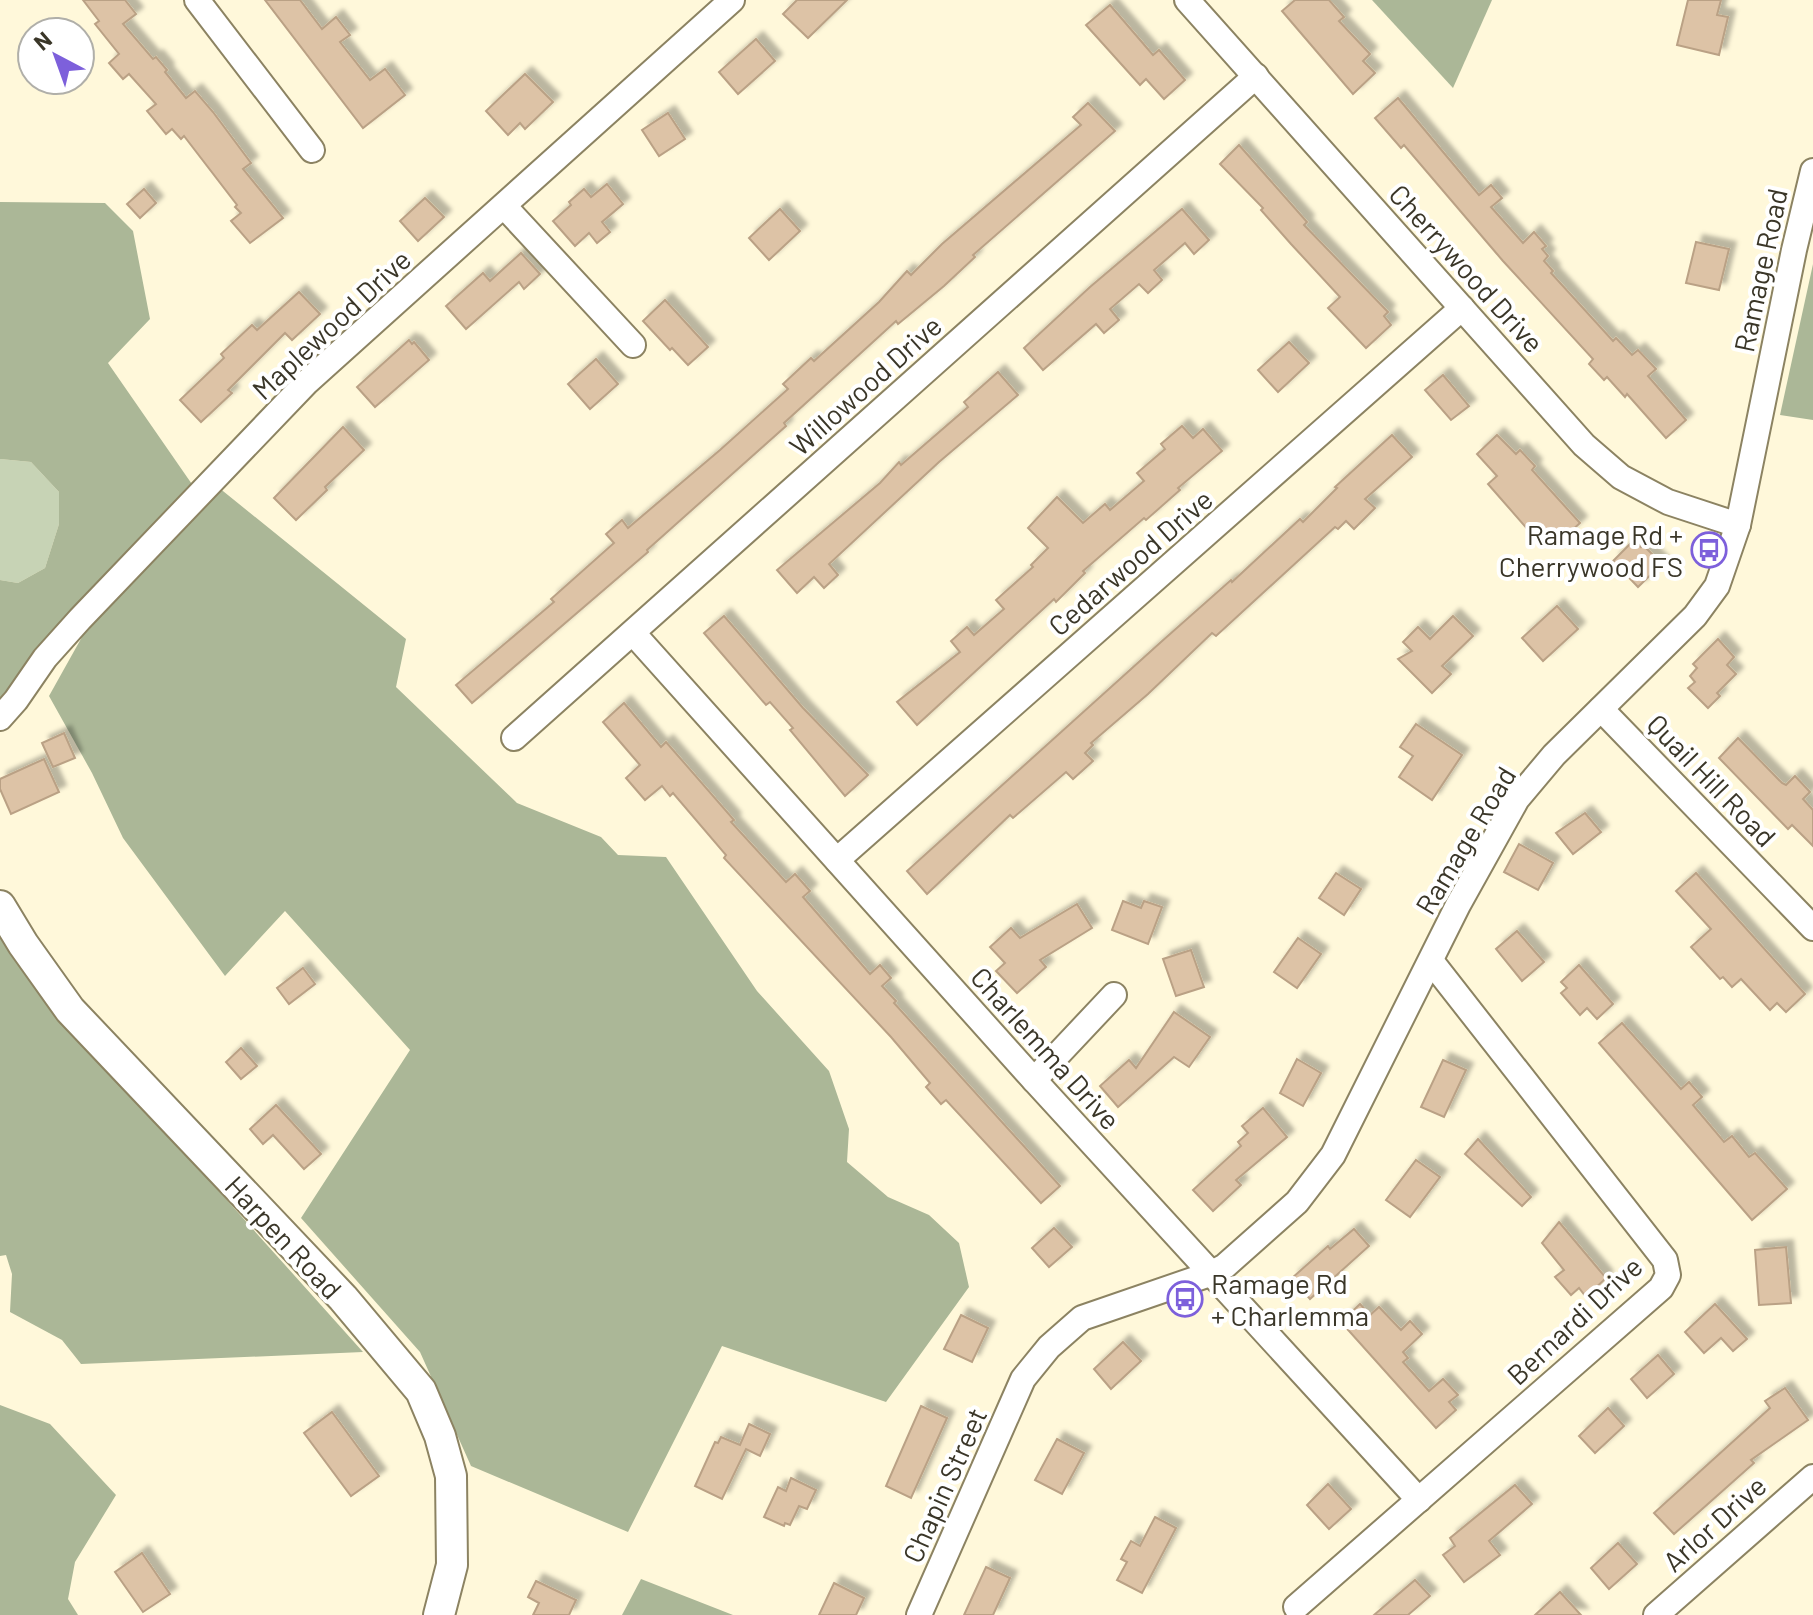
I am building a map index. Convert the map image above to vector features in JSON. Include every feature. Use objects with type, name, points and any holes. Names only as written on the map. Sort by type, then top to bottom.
[{"type":"street","points":[[197,0],[312,150]]},
{"type":"street","name":"Maplewood Drive","points":[[0,718],[71,628],[307,382],[732,0]]},
{"type":"street","name":"Cherrywood Drive","points":[[1187,0],[1584,445],[1621,477],[1668,502],[1738,525]]},
{"type":"street","name":"Willowood Drive","points":[[514,738],[1256,76]]},
{"type":"street","name":"Ramage Road","points":[[1023,1379],[1049,1347],[1082,1318],[1225,1266],[1297,1202],[1333,1155],[1458,905],[1517,799],[1554,755],[1695,616],[1717,586],[1738,525],[1813,171]]},
{"type":"street","points":[[504,206],[633,345]]},
{"type":"street","name":"Cedarwood Drive","points":[[837,860],[1462,308]]},
{"type":"street","name":"Charlemma Drive","points":[[633,633],[1034,1080],[1419,1500]]},
{"type":"street","name":"Quail Hill Road","points":[[1601,709],[1813,928]]},
{"type":"street","name":"Harpen Road","points":[[0,906],[70,1010],[343,1298],[421,1391],[440,1436],[451,1476],[452,1565],[439,1615]]},
{"type":"street","name":"Bernardi Drive","points":[[1296,1607],[1661,1288],[1668,1275],[1665,1260],[1431,961]]},
{"type":"street","points":[[1034,1080],[1114,995]]},
{"type":"street","name":"Chapin Street","points":[[919,1615],[1023,1379]]},
{"type":"street","name":"Arlor Drive","points":[[1656,1615],[1813,1477]]},
{"type":"green space","points":[[1372,0],[1492,0],[1453,88]]},
{"type":"green space","points":[[0,202],[105,203],[133,231],[150,319],[108,363],[196,490],[80,601],[0,698],[0,580],[18,583],[45,568],[59,524],[59,492],[31,462],[0,459]]},
{"type":"green space","points":[[1813,264],[1813,420],[1780,415]]},
{"type":"green space","points":[[0,459],[31,462],[59,492],[59,524],[45,568],[18,583],[0,580]]},
{"type":"green space","points":[[218,487],[406,639],[396,687],[517,803],[601,837],[618,855],[666,857],[757,991],[829,1071],[849,1129],[847,1162],[888,1197],[929,1215],[959,1243],[969,1287],[886,1402],[722,1346],[628,1532],[471,1466],[420,1352],[301,1218],[410,1050],[285,911],[225,976],[123,838],[92,773],[49,696],[87,628]]},
{"type":"green space","points":[[0,933],[63,1025],[147,1111],[363,1352],[81,1364],[62,1340],[10,1312],[12,1274],[6,1255],[0,1256]]},
{"type":"green space","points":[[0,1405],[50,1424],[116,1495],[75,1562],[68,1599],[78,1615],[0,1615]]},
{"type":"green space","points":[[641,1579],[733,1615],[622,1615]]},
{"type":"building","points":[[83,0],[125,0],[136,14],[123,24],[153,59],[156,57],[186,98],[195,91],[213,112],[251,163],[243,169],[283,218],[250,243],[231,221],[241,213],[235,207],[237,205],[184,136],[181,139],[172,129],[166,134],[147,111],[156,104],[129,74],[123,79],[109,63],[119,54],[96,25],[99,21]]},
{"type":"building","points":[[265,0],[300,0],[322,29],[336,17],[350,35],[340,42],[370,80],[385,69],[405,95],[363,128]]},
{"type":"building","points":[[797,0],[847,0],[808,38],[783,14]]},
{"type":"building","points":[[1295,0],[1329,0],[1344,17],[1339,21],[1370,54],[1363,61],[1375,73],[1353,94],[1282,11]]},
{"type":"building","points":[[1688,0],[1721,0],[1717,15],[1728,17],[1719,55],[1677,45]]},
{"type":"building","points":[[1110,5],[1153,55],[1159,50],[1185,80],[1164,99],[1146,79],[1140,85],[1086,25]]},
{"type":"building","points":[[756,39],[775,61],[738,94],[719,72]]},
{"type":"building","points":[[525,74],[553,102],[525,129],[520,123],[508,135],[486,111]]},
{"type":"building","points":[[1398,98],[1479,195],[1491,185],[1502,198],[1491,207],[1523,243],[1534,232],[1546,246],[1542,249],[1548,256],[1544,261],[1553,271],[1551,273],[1613,341],[1616,338],[1632,355],[1638,350],[1656,369],[1648,376],[1686,420],[1666,438],[1627,394],[1625,397],[1607,377],[1604,380],[1589,364],[1593,359],[1503,261],[1404,145],[1401,148],[1375,118]]},
{"type":"building","points":[[1088,103],[1115,131],[973,255],[975,257],[944,286],[898,324],[896,321],[648,552],[472,703],[456,685],[554,602],[551,599],[614,543],[606,534],[622,520],[628,528],[720,450],[788,389],[783,384],[811,358],[814,361],[879,302],[907,271],[911,275],[942,244],[1081,125],[1073,117]]},
{"type":"building","points":[[668,113],[685,139],[659,156],[642,130]]},
{"type":"building","points":[[1239,145],[1307,222],[1304,225],[1388,312],[1384,316],[1391,325],[1366,348],[1328,308],[1340,297],[1261,210],[1263,208],[1220,164]]},
{"type":"building","points":[[607,184],[623,204],[602,222],[610,232],[597,243],[589,233],[575,246],[553,221],[584,189],[591,197]]},
{"type":"building","points":[[144,189],[156,203],[140,218],[127,204]]},
{"type":"building","points":[[425,198],[444,217],[418,241],[400,221]]},
{"type":"building","points":[[780,209],[800,231],[769,260],[749,238]]},
{"type":"building","points":[[1182,209],[1209,240],[1194,254],[1185,243],[1154,270],[1162,280],[1148,293],[1139,284],[1110,309],[1119,320],[1104,333],[1096,324],[1043,370],[1024,348]]},
{"type":"building","points":[[1696,242],[1729,249],[1719,290],[1686,283]]},
{"type":"building","points":[[521,253],[540,274],[524,289],[519,282],[466,329],[446,306],[483,273],[490,281]]},
{"type":"building","points":[[299,292],[320,314],[292,340],[285,333],[228,390],[232,393],[201,422],[180,400],[224,358],[221,354],[252,325],[257,330]]},
{"type":"building","points":[[665,300],[708,347],[688,365],[643,321]]},
{"type":"building","points":[[409,340],[429,360],[375,407],[357,387]]},
{"type":"building","points":[[1289,342],[1309,363],[1278,392],[1258,370]]},
{"type":"building","points":[[596,359],[618,384],[590,409],[568,384]]},
{"type":"building","points":[[998,372],[1018,395],[939,462],[829,564],[838,575],[824,588],[814,577],[797,593],[777,570],[880,483],[899,462],[901,465],[968,407],[964,402]]},
{"type":"building","points":[[1443,375],[1469,406],[1451,420],[1425,390]]},
{"type":"building","points":[[1182,426],[1193,438],[1203,429],[1222,451],[1146,520],[1144,518],[1083,571],[1085,573],[1056,602],[1054,599],[917,725],[897,702],[960,652],[951,641],[967,627],[974,635],[1004,609],[996,600],[1033,567],[1031,565],[1048,548],[1028,528],[1057,497],[1083,523],[1105,504],[1110,510],[1144,481],[1137,473],[1165,449],[1161,444]]},
{"type":"building","points":[[343,427],[364,450],[296,520],[274,498]]},
{"type":"building","points":[[1392,435],[1412,457],[1365,499],[1375,508],[1354,529],[1346,521],[1338,529],[1335,527],[1216,636],[1212,633],[1091,743],[1093,745],[1085,753],[1093,761],[1073,779],[1066,772],[1013,818],[1010,815],[927,894],[907,871],[1300,519],[1303,522],[1335,487]]},
{"type":"building","points":[[1497,435],[1516,454],[1520,450],[1535,466],[1532,470],[1580,523],[1557,544],[1546,532],[1537,540],[1488,484],[1497,476],[1477,454]]},
{"type":"building","points":[[1634,540],[1662,564],[1638,587],[1613,561]]},
{"type":"building","points":[[1557,606],[1578,629],[1543,661],[1522,638]]},
{"type":"building","points":[[724,616],[803,708],[868,775],[845,796],[790,730],[793,728],[770,702],[766,705],[704,633]]},
{"type":"building","points":[[1453,616],[1473,636],[1442,666],[1451,674],[1432,693],[1398,659],[1412,651],[1403,642],[1418,627],[1430,639]]},
{"type":"building","points":[[1718,639],[1734,657],[1727,665],[1736,674],[1717,693],[1720,696],[1708,708],[1688,688],[1695,682],[1690,676],[1697,668],[1693,664]]},
{"type":"building","points":[[624,703],[661,747],[666,742],[734,820],[731,822],[786,882],[795,874],[810,891],[803,897],[870,974],[880,965],[891,978],[882,986],[896,1001],[894,1003],[1060,1186],[1041,1203],[946,1100],[941,1104],[926,1087],[930,1083],[891,1037],[724,858],[726,855],[673,793],[670,796],[662,786],[645,800],[626,778],[640,765],[603,722]]},
{"type":"building","points":[[1416,724],[1462,755],[1432,800],[1399,777],[1413,756],[1400,747]]},
{"type":"building","points":[[64,733],[75,758],[53,767],[42,743]]},
{"type":"building","points":[[1738,738],[1782,783],[1786,785],[1795,776],[1810,792],[1803,799],[1813,810],[1813,846],[1792,825],[1788,829],[1719,758]]},
{"type":"building","points":[[44,759],[59,792],[11,814],[0,789],[0,779]]},
{"type":"building","points":[[1585,813],[1601,832],[1573,854],[1556,833]]},
{"type":"building","points":[[1519,844],[1553,863],[1538,890],[1504,872]]},
{"type":"building","points":[[1336,873],[1361,889],[1344,915],[1319,898]]},
{"type":"building","points":[[1696,873],[1805,994],[1786,1012],[1777,1003],[1770,1010],[1741,979],[1732,987],[1723,977],[1720,979],[1691,947],[1711,929],[1676,891]]},
{"type":"building","points":[[1123,901],[1141,908],[1144,901],[1162,907],[1148,944],[1112,930]]},
{"type":"building","points":[[1077,904],[1092,928],[1040,960],[1046,967],[1017,993],[996,971],[1005,963],[990,947],[1011,928],[1020,938]]},
{"type":"building","points":[[1517,931],[1544,962],[1522,981],[1496,949]]},
{"type":"building","points":[[1298,938],[1321,954],[1297,988],[1274,972]]},
{"type":"building","points":[[1191,950],[1204,987],[1176,996],[1163,959]]},
{"type":"building","points":[[1579,965],[1613,1004],[1597,1019],[1587,1008],[1580,1015],[1561,993],[1567,988],[1561,982]]},
{"type":"building","points":[[303,968],[315,984],[289,1004],[277,988]]},
{"type":"building","points":[[1174,1012],[1210,1037],[1189,1067],[1174,1057],[1118,1107],[1100,1086],[1129,1060],[1136,1068]]},
{"type":"building","points":[[1622,1023],[1681,1089],[1689,1082],[1702,1097],[1693,1105],[1724,1142],[1732,1136],[1749,1157],[1755,1153],[1787,1189],[1752,1220],[1599,1043]]},
{"type":"building","points":[[241,1048],[257,1066],[241,1079],[226,1062]]},
{"type":"building","points":[[1297,1059],[1321,1073],[1303,1106],[1280,1093]]},
{"type":"building","points":[[1443,1060],[1466,1070],[1444,1117],[1421,1107]]},
{"type":"building","points":[[276,1105],[321,1154],[304,1169],[273,1135],[263,1144],[250,1129]]},
{"type":"building","points":[[1263,1108],[1287,1137],[1236,1180],[1241,1185],[1213,1211],[1193,1190],[1241,1146],[1238,1142],[1248,1133],[1242,1126]]},
{"type":"building","points":[[1478,1139],[1531,1197],[1522,1206],[1465,1154]]},
{"type":"building","points":[[1416,1160],[1440,1177],[1410,1217],[1386,1200]]},
{"type":"building","points":[[1559,1222],[1606,1278],[1586,1297],[1579,1288],[1571,1295],[1555,1277],[1564,1270],[1542,1243]]},
{"type":"building","points":[[1054,1228],[1072,1247],[1049,1267],[1032,1248]]},
{"type":"building","points":[[1354,1229],[1369,1246],[1310,1299],[1292,1278],[1328,1246],[1330,1249]]},
{"type":"building","points":[[1786,1247],[1791,1303],[1759,1305],[1755,1250]]},
{"type":"building","points":[[1360,1304],[1370,1315],[1379,1307],[1401,1330],[1410,1321],[1422,1334],[1403,1352],[1408,1358],[1403,1362],[1429,1391],[1443,1379],[1458,1395],[1449,1402],[1456,1410],[1436,1428],[1341,1322]]},
{"type":"building","points":[[1715,1304],[1747,1339],[1733,1351],[1721,1338],[1704,1353],[1685,1332]]},
{"type":"building","points":[[961,1315],[988,1328],[972,1362],[944,1349]]},
{"type":"building","points":[[1123,1342],[1141,1361],[1111,1389],[1094,1369]]},
{"type":"building","points":[[1658,1355],[1674,1374],[1647,1398],[1631,1379]]},
{"type":"building","points":[[1785,1388],[1808,1420],[1751,1460],[1754,1463],[1674,1534],[1654,1513],[1770,1408],[1765,1401]]},
{"type":"building","points":[[921,1406],[947,1418],[911,1498],[886,1486]]},
{"type":"building","points":[[1608,1408],[1624,1426],[1595,1453],[1579,1436]]},
{"type":"building","points":[[332,1412],[379,1476],[351,1496],[304,1433]]},
{"type":"building","points":[[749,1424],[770,1434],[760,1456],[746,1449],[722,1499],[695,1486],[715,1442],[718,1443],[721,1437],[740,1445]]},
{"type":"building","points":[[1057,1439],[1084,1453],[1062,1494],[1035,1480]]},
{"type":"building","points":[[791,1478],[816,1490],[807,1509],[799,1506],[790,1525],[785,1523],[784,1526],[764,1517],[778,1487],[786,1491]]},
{"type":"building","points":[[1328,1484],[1351,1509],[1329,1529],[1307,1505]]},
{"type":"building","points":[[1515,1485],[1532,1504],[1489,1541],[1500,1555],[1464,1582],[1443,1555],[1455,1546],[1450,1538]]},
{"type":"building","points":[[1155,1517],[1176,1528],[1142,1593],[1117,1580],[1127,1562],[1121,1559],[1131,1541],[1140,1546]]},
{"type":"building","points":[[1618,1543],[1637,1564],[1609,1589],[1591,1568]]},
{"type":"building","points":[[142,1553],[170,1594],[143,1612],[115,1572]]},
{"type":"building","points":[[986,1567],[1010,1578],[993,1615],[964,1615]]},
{"type":"building","points":[[1415,1580],[1430,1596],[1408,1615],[1374,1615]]},
{"type":"building","points":[[536,1581],[576,1600],[569,1615],[533,1615],[539,1603],[528,1597]]},
{"type":"building","points":[[834,1583],[864,1598],[856,1615],[819,1615]]},
{"type":"building","points":[[1560,1592],[1581,1615],[1535,1615]]},
{"type":"place","name":"Ramage Rd + Cherrywood FS","points":[[1709,550]]},
{"type":"place","name":"Ramage Rd + Charlemma","points":[[1185,1299]]}]
